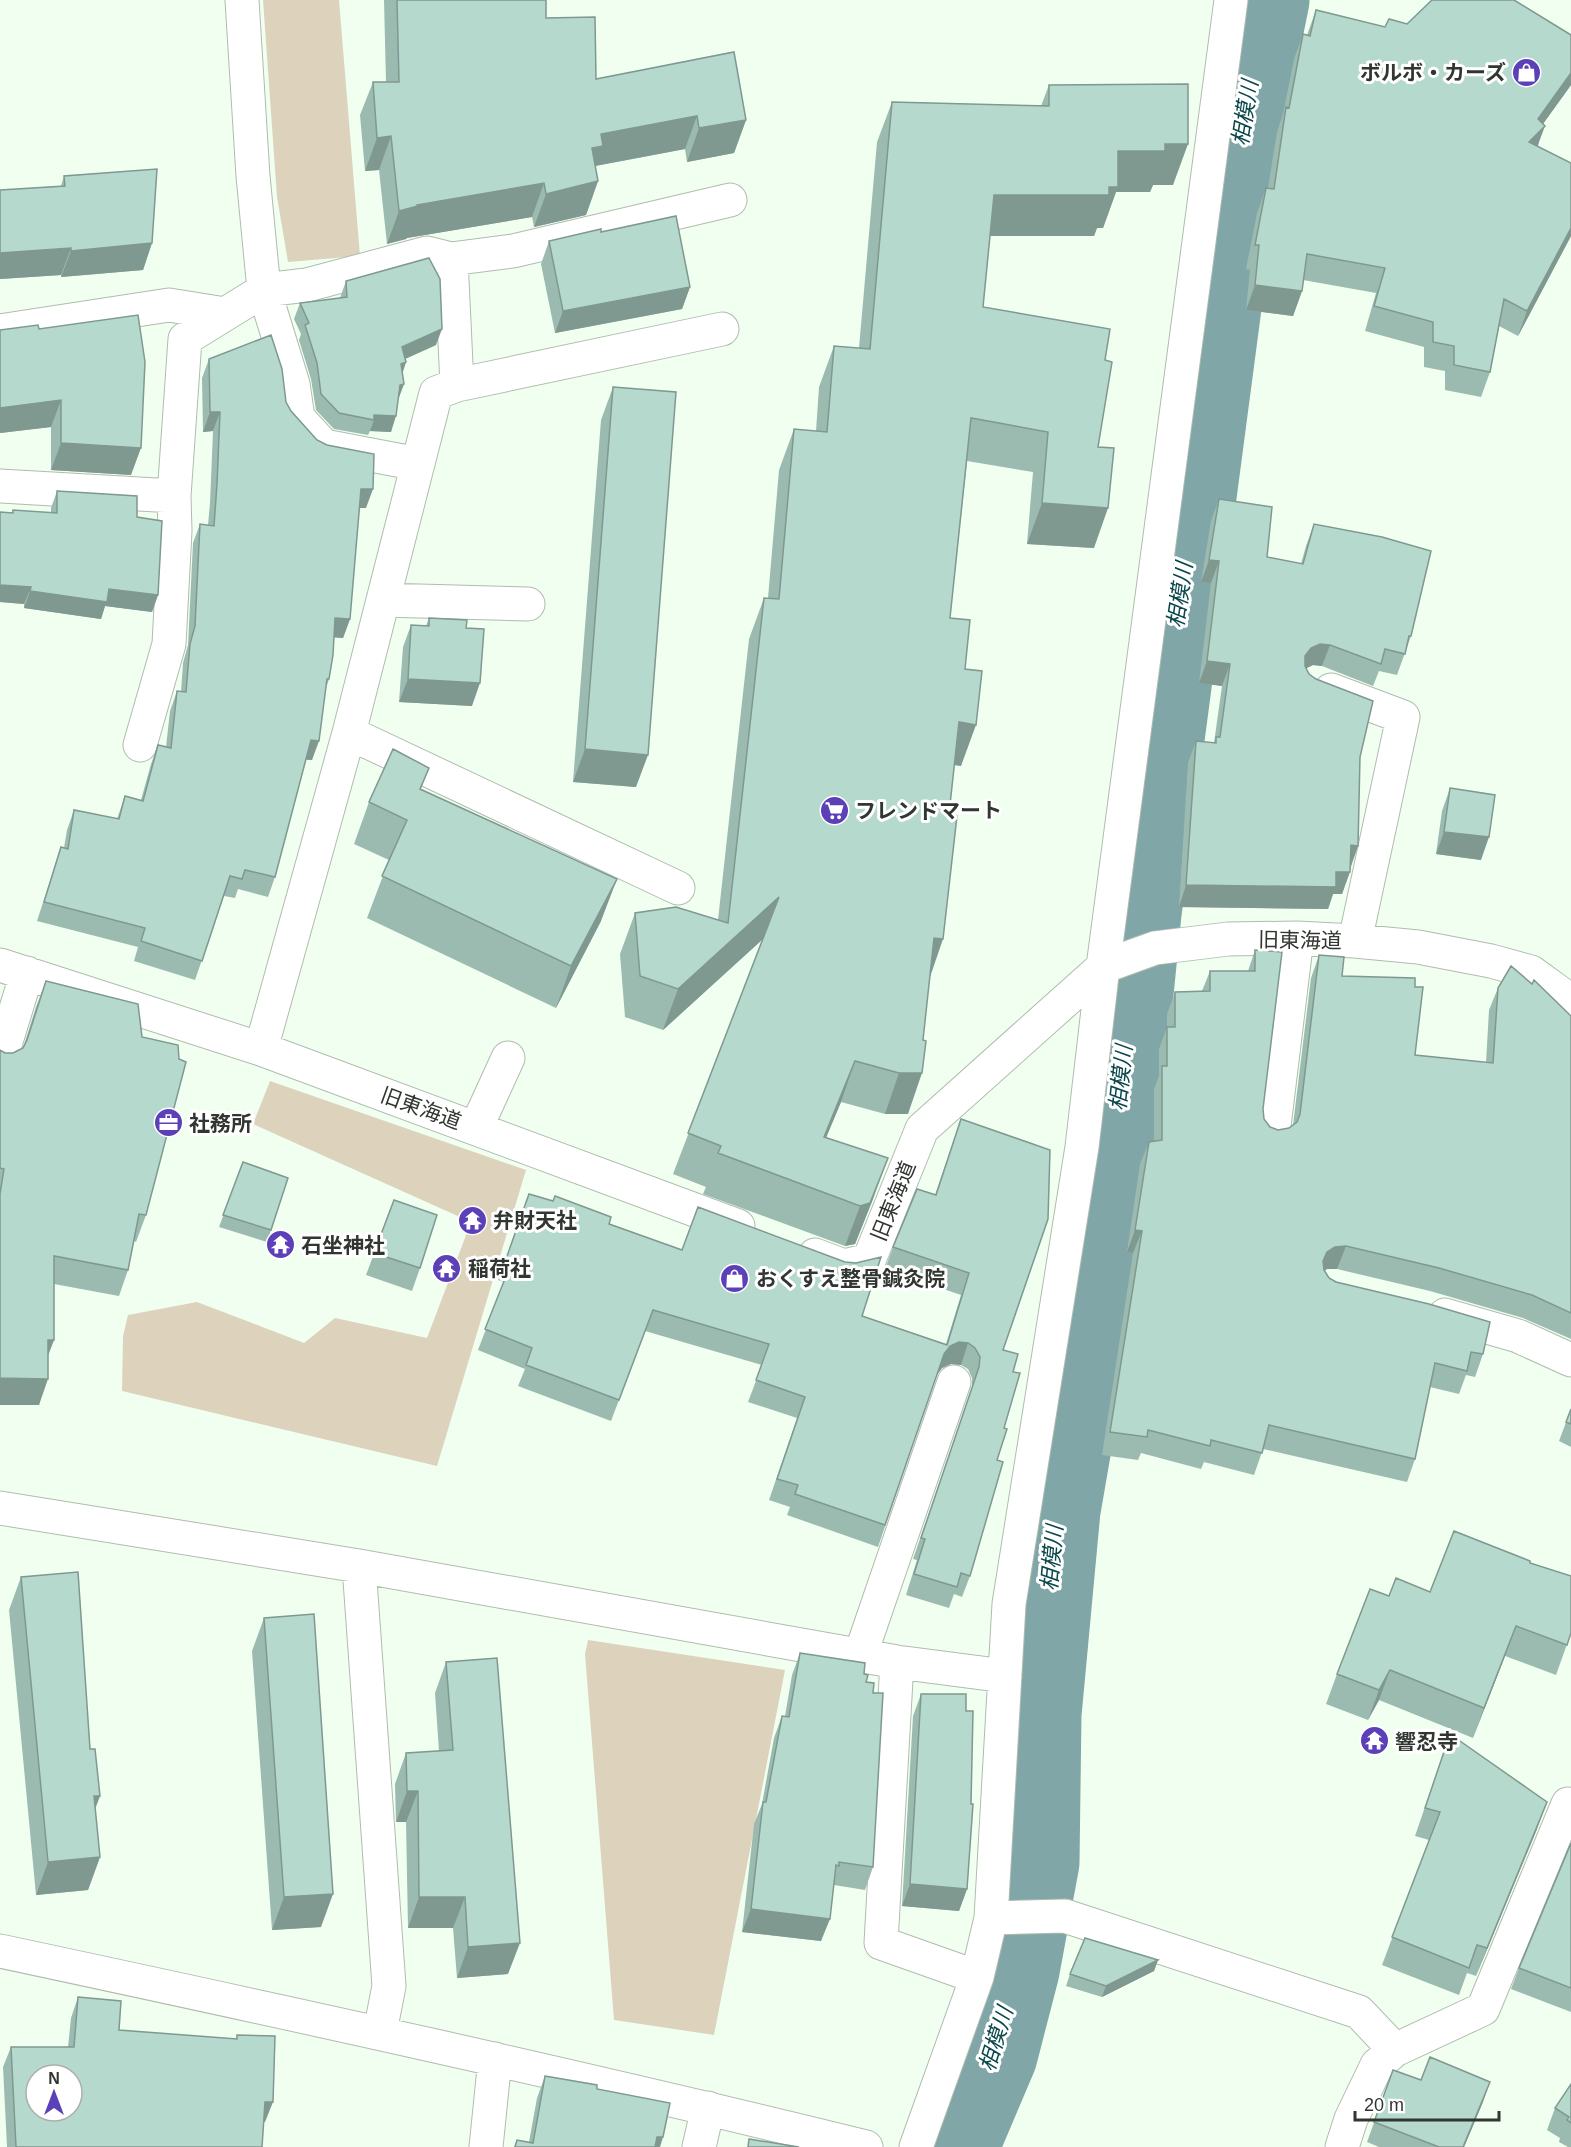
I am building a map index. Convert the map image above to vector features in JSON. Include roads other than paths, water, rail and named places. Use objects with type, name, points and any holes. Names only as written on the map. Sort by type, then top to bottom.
[{"type":"street","points":[[242,0],[253,176],[264,290],[293,384],[298,418],[324,446],[418,464]]},
{"type":"street","points":[[916,2147],[977,1977],[1001,1918],[1005,1676],[1010,1604],[1111,964],[1231,0]]},
{"type":"street","points":[[140,745],[169,644],[175,531],[174,496],[185,339],[264,290],[307,285],[427,253],[451,259],[513,251],[730,200]]},
{"type":"street","points":[[451,259],[457,385]]},
{"type":"street","points":[[0,331],[169,305],[225,314]]},
{"type":"street","points":[[261,1049],[349,733],[436,393],[457,385],[722,329]]},
{"type":"street","points":[[0,486],[174,496]]},
{"type":"street","points":[[384,600],[528,604]]},
{"type":"street","points":[[1315,684],[1403,717],[1355,941]]},
{"type":"street","points":[[349,733],[678,888]]},
{"type":"street","points":[[1273,1134],[1297,938]]},
{"type":"street","name":"旧東海道","points":[[14,969],[261,1049],[844,1266],[869,1260],[922,1129],[1111,964],[1155,948],[1228,939],[1297,938],[1355,941],[1418,947],[1521,969],[1531,972],[1571,1001]]},
{"type":"street","points":[[0,1061],[14,969]]},
{"type":"street","points":[[476,1128],[508,1058]]},
{"type":"street","points":[[1416,1306],[1518,1336],[1571,1360]]},
{"type":"street","points":[[860,1656],[954,1382]]},
{"type":"street","points":[[0,1508],[358,1566],[860,1656],[1005,1676]]},
{"type":"street","points":[[358,1566],[389,1986],[380,2032]]},
{"type":"street","points":[[897,1662],[880,1943],[977,1977]]},
{"type":"street","points":[[1342,2147],[1351,2119],[1377,2065],[1395,2050],[1483,2009],[1570,1803]]},
{"type":"street","points":[[1001,1918],[1065,1916],[1359,2012],[1395,2050]]},
{"type":"street","points":[[0,1951],[380,2032],[866,2147]]},
{"type":"street","points":[[486,2147],[495,2059]]},
{"type":"street","points":[[699,2147],[708,2108]]},
{"type":"waterway","name":"相模川","points":[[955,2147],[994,2055],[1016,1970],[1036,1862],[1038,1714],[1057,1510],[1113,1165],[1138,913],[1245,102],[1266,0]]},
{"type":"place","name":"ボルボ・カーズ","points":[[1527,72]]},
{"type":"place","name":"フレンドマート","points":[[834,810]]},
{"type":"place","name":"社務所","points":[[168,1123]]},
{"type":"place","name":"弁財天社","points":[[472,1220]]},
{"type":"place","name":"石坐神社","points":[[280,1245]]},
{"type":"place","name":"稲荷社","points":[[447,1268]]},
{"type":"place","name":"おくすえ整骨鍼灸院","points":[[735,1278]]},
{"type":"place","name":"響忍寺","points":[[1374,1741]]}]
